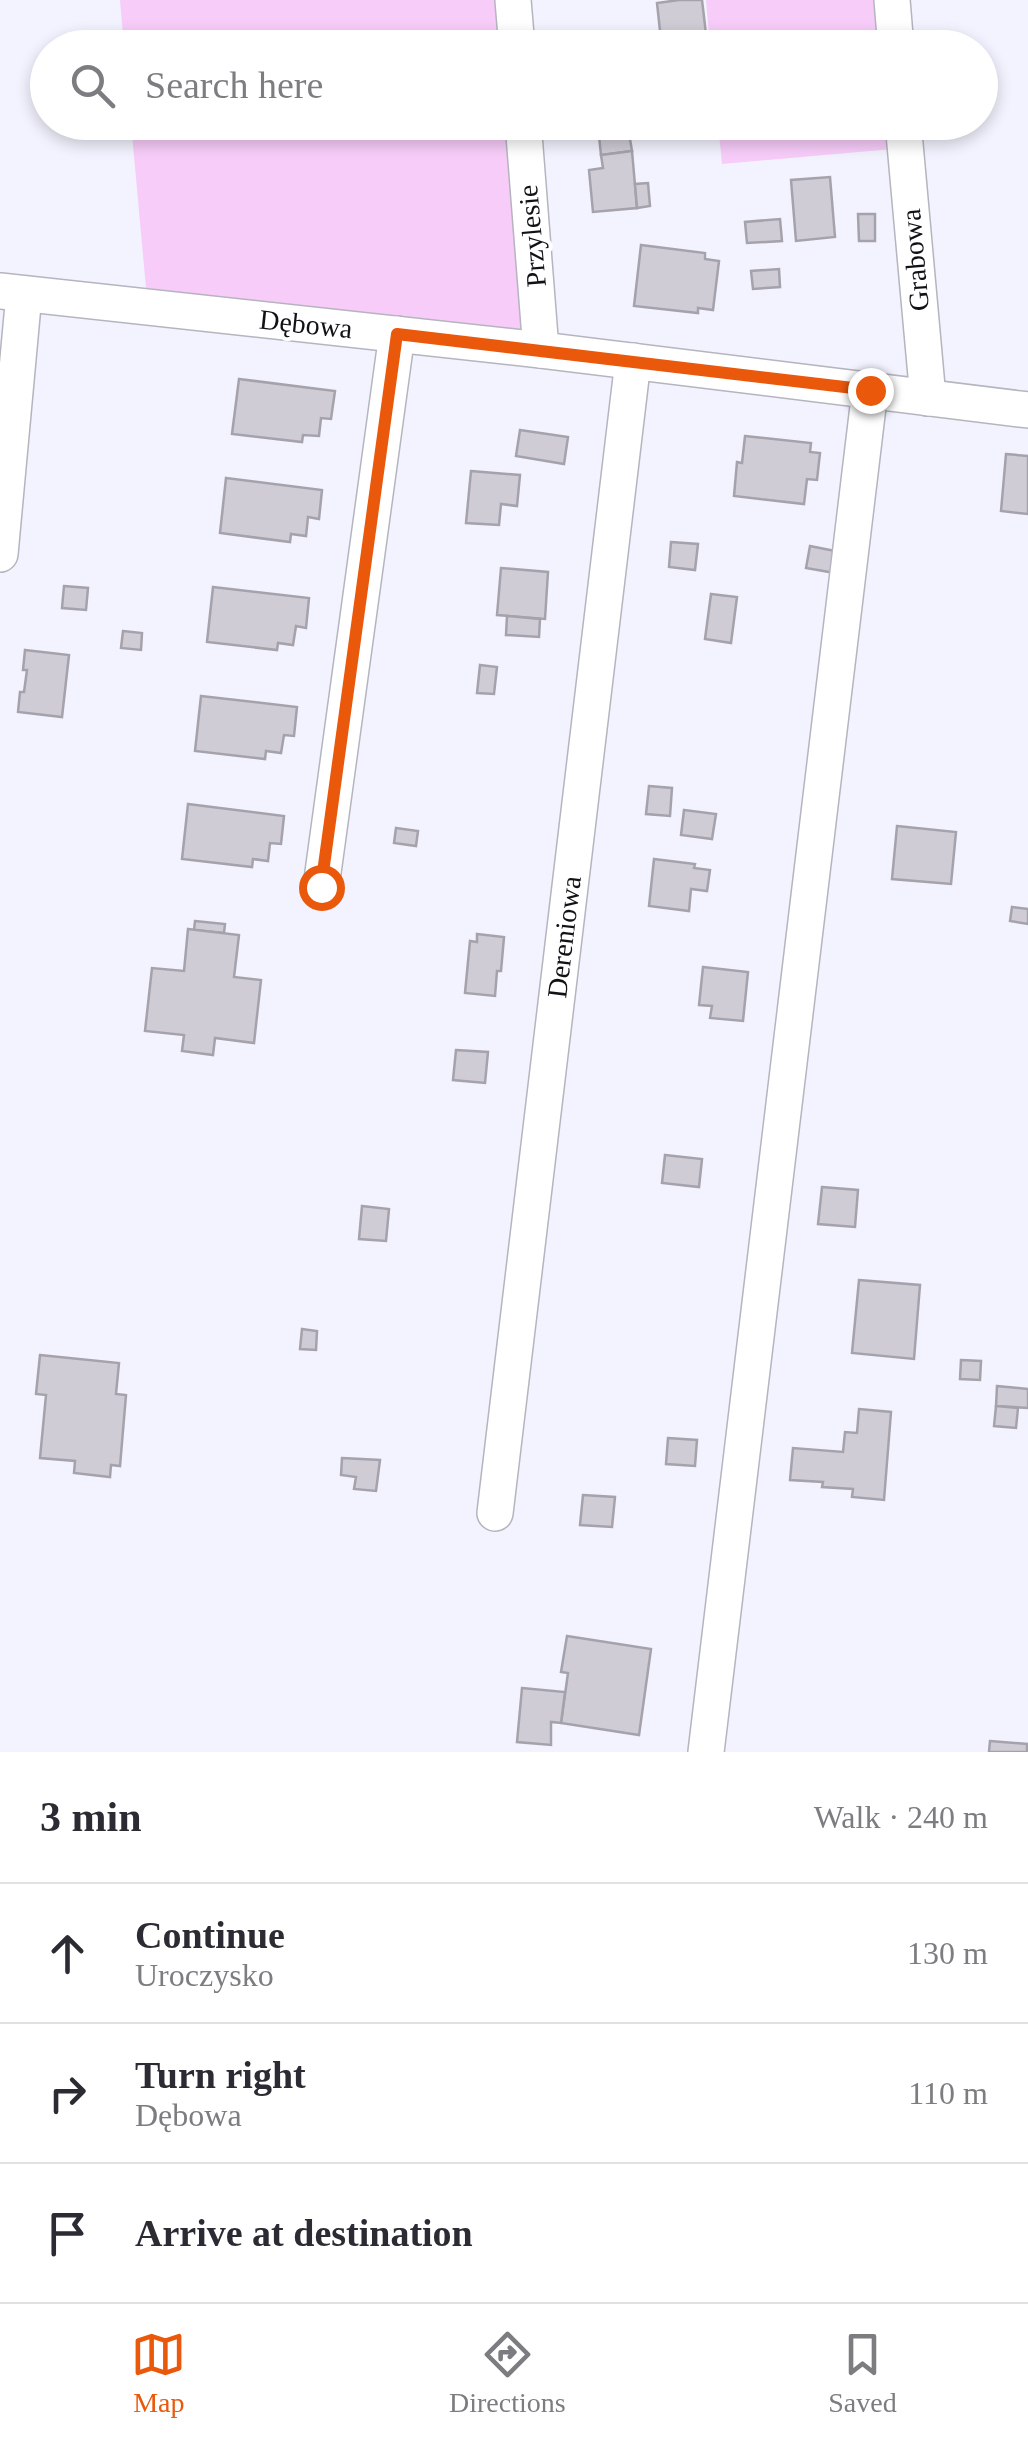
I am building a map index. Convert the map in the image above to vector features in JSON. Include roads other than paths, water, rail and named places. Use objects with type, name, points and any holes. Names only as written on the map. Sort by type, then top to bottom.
[{"type":"street","points":[[513,0],[516,30]]},
{"type":"street","points":[[892,0],[894,30]]},
{"type":"street","name":"Przylesie","points":[[524,140],[541,350]]},
{"type":"street","name":"Grabowa","points":[[905,140],[928,398]]},
{"type":"street","points":[[0,554],[12,292]]},
{"type":"street","name":"Dębowa","points":[[12,292],[541,350],[1028,410]]},
{"type":"street","points":[[321,887],[397,334]]},
{"type":"street","name":"Dereniowa","points":[[495,1513],[633,361]]},
{"type":"street","points":[[706,1752],[870,390]]}]
